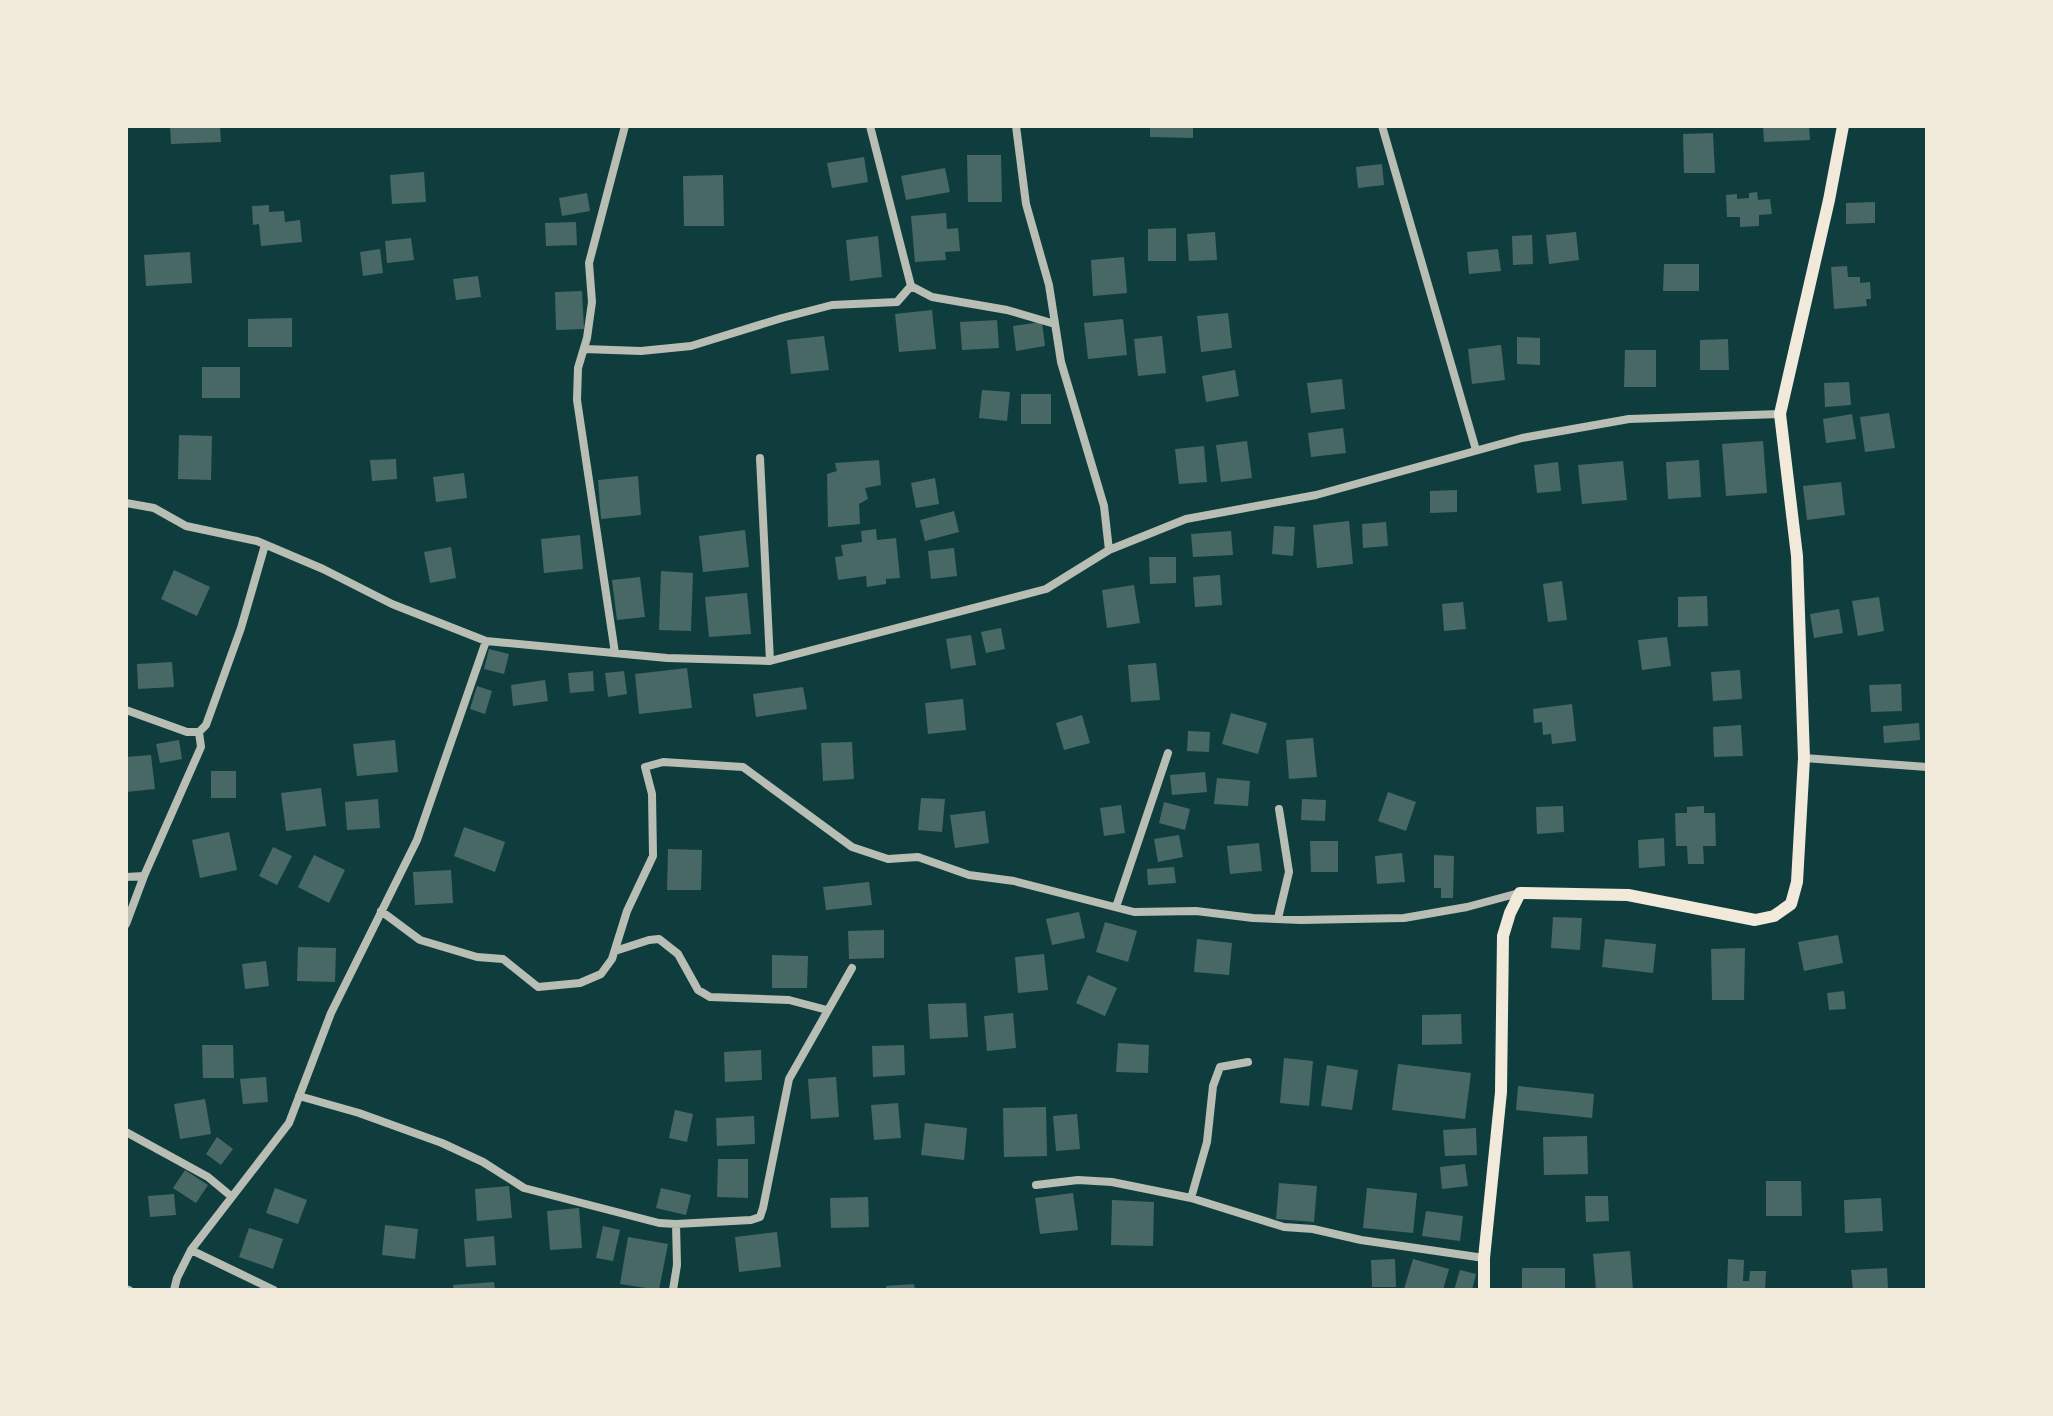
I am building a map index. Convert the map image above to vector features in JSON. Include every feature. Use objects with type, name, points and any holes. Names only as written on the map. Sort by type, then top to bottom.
[{"type":"main road","points":[[1484,1290],[1484,1258],[1501,1092],[1503,936],[1520,893],[1628,895],[1755,920],[1774,916],[1791,904],[1797,882],[1804,758],[1797,556],[1780,414],[1843,126]]},
{"type":"street","points":[[615,653],[577,400],[578,368],[592,302],[589,263],[625,126]]},
{"type":"street","points":[[870,126],[911,286],[932,297],[1007,310],[1055,324]]},
{"type":"street","points":[[1016,126],[1026,204],[1049,285],[1061,362],[1104,506],[1109,550]]},
{"type":"street","points":[[1382,126],[1476,450]]},
{"type":"street","points":[[584,349],[641,351],[691,346],[832,305],[897,302],[911,286]]},
{"type":"street","points":[[126,503],[154,508],[186,526],[265,545],[323,569],[392,604],[486,641],[667,658],[770,661],[1046,589],[1109,550],[1186,519],[1316,495],[1522,438],[1629,419],[1780,414]]},
{"type":"street","points":[[760,458],[770,661]]},
{"type":"street","points":[[126,710],[187,732],[199,732],[206,725],[241,628],[265,545]]},
{"type":"street","points":[[174,1290],[191,1250],[289,1123],[331,1013],[417,840],[486,641]]},
{"type":"street","points":[[126,924],[201,747],[199,732]]},
{"type":"street","points":[[1116,907],[1168,753]]},
{"type":"street","points":[[1804,758],[1927,767]]},
{"type":"street","points":[[381,911],[420,940],[477,957],[503,959],[538,987],[580,983],[601,974],[615,951],[627,911],[653,856],[652,794],[645,767],[663,762],[743,767],[852,847],[888,859],[918,857],[969,875],[1014,881],[1134,912],[1196,911],[1253,918],[1404,918],[1467,907],[1520,893]]},
{"type":"street","points":[[1278,918],[1289,872],[1279,809]]},
{"type":"street","points":[[126,877],[144,876]]},
{"type":"street","points":[[615,951],[659,939],[678,954],[698,990],[710,997],[789,1000],[827,1010]]},
{"type":"street","points":[[299,1096],[359,1113],[442,1143],[483,1162],[524,1188],[676,1224],[751,1220],[760,1217],[789,1079],[852,968]]},
{"type":"street","points":[[1191,1198],[1207,1142],[1213,1086],[1220,1067],[1248,1062]]},
{"type":"street","points":[[126,1132],[208,1177],[232,1197]]},
{"type":"street","points":[[1036,1185],[1078,1180],[1112,1182],[1191,1198],[1284,1227],[1313,1229],[1361,1240],[1484,1258]]},
{"type":"street","points":[[673,1290],[677,1265],[676,1224]]},
{"type":"street","points":[[191,1250],[274,1290]]},
{"type":"building","points":[[170,126],[220,126],[221,142],[171,144]]},
{"type":"building","points":[[1150,126],[1193,126],[1193,138],[1150,137]]},
{"type":"building","points":[[1763,126],[1809,126],[1810,140],[1764,142]]},
{"type":"building","points":[[1713,133],[1715,173],[1684,173],[1683,134]]},
{"type":"building","points":[[967,155],[1001,155],[1002,202],[968,202]]},
{"type":"building","points":[[864,157],[868,182],[832,188],[827,163]]},
{"type":"building","points":[[1382,164],[1384,185],[1358,188],[1356,167]]},
{"type":"building","points":[[945,168],[950,192],[906,200],[901,176]]},
{"type":"building","points":[[424,172],[426,202],[392,204],[390,175]]},
{"type":"building","points":[[723,175],[724,226],[684,226],[683,176]]},
{"type":"building","points":[[1757,192],[1758,200],[1770,199],[1772,214],[1759,215],[1759,226],[1740,227],[1740,217],[1727,217],[1726,195],[1737,194],[1737,199],[1749,198],[1749,193]]},
{"type":"building","points":[[587,193],[590,211],[562,216],[559,198]]},
{"type":"building","points":[[1875,202],[1875,223],[1846,224],[1846,203]]},
{"type":"building","points":[[269,205],[269,212],[284,211],[285,222],[300,220],[302,242],[261,246],[259,224],[253,225],[252,206]]},
{"type":"building","points":[[946,213],[947,229],[958,228],[960,251],[945,252],[946,260],[915,262],[911,216]]},
{"type":"building","points":[[576,222],[577,245],[546,246],[545,223]]},
{"type":"building","points":[[1176,228],[1176,261],[1148,261],[1148,229]]},
{"type":"building","points":[[1215,232],[1217,260],[1189,261],[1187,234]]},
{"type":"building","points":[[1576,232],[1579,260],[1549,264],[1546,235]]},
{"type":"building","points":[[1532,235],[1533,264],[1513,265],[1512,236]]},
{"type":"building","points":[[878,236],[882,277],[850,281],[846,240]]},
{"type":"building","points":[[411,238],[414,260],[387,263],[385,241]]},
{"type":"building","points":[[380,249],[383,273],[363,276],[360,252]]},
{"type":"building","points":[[1498,249],[1501,271],[1469,274],[1467,252]]},
{"type":"building","points":[[190,252],[192,283],[146,286],[144,255]]},
{"type":"building","points":[[1124,257],[1127,293],[1093,296],[1091,260]]},
{"type":"building","points":[[1664,264],[1699,264],[1699,291],[1663,291]]},
{"type":"building","points":[[1847,266],[1848,277],[1860,277],[1860,283],[1870,282],[1871,299],[1866,299],[1867,306],[1834,309],[1831,267]]},
{"type":"building","points":[[478,276],[481,297],[456,300],[453,279]]},
{"type":"building","points":[[582,291],[584,329],[556,330],[555,292]]},
{"type":"building","points":[[932,310],[936,349],[899,352],[895,314]]},
{"type":"building","points":[[1228,313],[1232,348],[1201,352],[1197,316]]},
{"type":"building","points":[[292,318],[292,347],[248,347],[248,319]]},
{"type":"building","points":[[1123,319],[1127,355],[1088,359],[1084,323]]},
{"type":"building","points":[[997,320],[999,348],[962,350],[960,322]]},
{"type":"building","points":[[1042,322],[1045,346],[1016,351],[1013,326]]},
{"type":"building","points":[[824,336],[829,370],[791,374],[787,340]]},
{"type":"building","points":[[1162,336],[1166,373],[1138,376],[1134,339]]},
{"type":"building","points":[[1517,337],[1540,338],[1540,365],[1517,364]]},
{"type":"building","points":[[1728,339],[1729,370],[1700,370],[1700,340]]},
{"type":"building","points":[[1501,345],[1505,380],[1472,384],[1468,349]]},
{"type":"building","points":[[1625,350],[1656,350],[1656,387],[1624,387]]},
{"type":"building","points":[[202,367],[240,367],[240,398],[202,398]]},
{"type":"building","points":[[1235,370],[1239,396],[1206,402],[1202,376]]},
{"type":"building","points":[[1342,379],[1345,409],[1311,413],[1307,383]]},
{"type":"building","points":[[1849,382],[1851,405],[1825,407],[1824,383]]},
{"type":"building","points":[[982,390],[1010,392],[1007,421],[979,418]]},
{"type":"building","points":[[1021,394],[1051,394],[1051,424],[1021,424]]},
{"type":"building","points":[[1889,413],[1895,448],[1865,452],[1860,417]]},
{"type":"building","points":[[1852,414],[1856,439],[1826,443],[1823,419]]},
{"type":"building","points":[[1343,428],[1346,453],[1311,457],[1308,433]]},
{"type":"building","points":[[179,435],[212,436],[211,480],[178,479]]},
{"type":"building","points":[[1247,441],[1252,478],[1221,482],[1216,445]]},
{"type":"building","points":[[1763,441],[1767,493],[1726,496],[1722,444]]},
{"type":"building","points":[[1204,446],[1207,482],[1179,484],[1175,449]]},
{"type":"building","points":[[396,459],[397,479],[372,481],[370,460]]},
{"type":"building","points":[[879,460],[881,485],[865,488],[868,499],[859,504],[860,524],[828,527],[827,474],[837,471],[835,463]]},
{"type":"building","points":[[1699,460],[1701,497],[1668,499],[1666,462]]},
{"type":"building","points":[[1623,461],[1627,500],[1582,504],[1578,465]]},
{"type":"building","points":[[1558,462],[1561,491],[1537,493],[1534,465]]},
{"type":"building","points":[[464,473],[467,498],[436,502],[433,477]]},
{"type":"building","points":[[638,476],[641,515],[601,519],[598,480]]},
{"type":"building","points":[[935,478],[939,504],[916,508],[911,483]]},
{"type":"building","points":[[1841,482],[1845,515],[1807,520],[1803,486]]},
{"type":"building","points":[[1457,490],[1457,512],[1430,513],[1430,491]]},
{"type":"building","points":[[954,511],[959,532],[925,541],[920,520]]},
{"type":"building","points":[[1349,521],[1353,564],[1317,568],[1313,525]]},
{"type":"building","points":[[1386,522],[1388,546],[1363,548],[1362,524]]},
{"type":"building","points":[[1274,526],[1295,527],[1293,556],[1272,554]]},
{"type":"building","points":[[876,529],[877,540],[896,538],[900,578],[886,579],[886,584],[867,587],[866,576],[838,580],[835,557],[843,556],[841,545],[862,542],[861,531]]},
{"type":"building","points":[[745,530],[749,567],[703,572],[699,536]]},
{"type":"building","points":[[1231,531],[1233,555],[1193,557],[1191,534]]},
{"type":"building","points":[[580,535],[583,569],[544,573],[541,539]]},
{"type":"building","points":[[451,547],[456,578],[430,583],[424,552]]},
{"type":"building","points":[[954,548],[957,576],[931,579],[928,551]]},
{"type":"building","points":[[1149,557],[1176,557],[1176,583],[1150,584]]},
{"type":"building","points":[[174,570],[210,587],[197,616],[161,599]]},
{"type":"building","points":[[661,571],[693,573],[691,631],[659,630]]},
{"type":"building","points":[[1220,575],[1222,605],[1195,607],[1193,577]]},
{"type":"building","points":[[640,577],[645,617],[617,620],[612,580]]},
{"type":"building","points":[[1562,581],[1567,620],[1548,622],[1543,584]]},
{"type":"building","points":[[1134,585],[1140,623],[1107,628],[1102,590]]},
{"type":"building","points":[[747,593],[751,634],[709,637],[705,597]]},
{"type":"building","points":[[1707,596],[1708,626],[1678,627],[1678,597]]},
{"type":"building","points":[[1879,597],[1884,631],[1858,636],[1852,601]]},
{"type":"building","points":[[1463,602],[1466,629],[1444,631],[1442,604]]},
{"type":"building","points":[[1839,609],[1843,633],[1814,638],[1810,614]]},
{"type":"building","points":[[1001,628],[1005,649],[986,653],[981,632]]},
{"type":"building","points":[[971,635],[976,665],[951,669],[946,639]]},
{"type":"building","points":[[1667,637],[1671,666],[1642,670],[1638,640]]},
{"type":"building","points":[[489,649],[509,654],[504,674],[484,669]]},
{"type":"building","points":[[172,662],[174,687],[138,689],[137,664]]},
{"type":"building","points":[[1156,663],[1160,700],[1131,702],[1128,665]]},
{"type":"building","points":[[687,668],[692,708],[639,714],[635,674]]},
{"type":"building","points":[[1740,670],[1742,699],[1713,701],[1711,672]]},
{"type":"building","points":[[593,671],[594,691],[570,693],[568,673]]},
{"type":"building","points":[[624,671],[627,694],[608,697],[605,673]]},
{"type":"building","points":[[545,680],[548,701],[513,706],[511,685]]},
{"type":"building","points":[[1901,684],[1902,711],[1871,712],[1869,685]]},
{"type":"building","points":[[477,686],[492,691],[485,714],[470,709]]},
{"type":"building","points":[[803,687],[807,709],[756,717],[753,694]]},
{"type":"building","points":[[963,699],[966,730],[928,734],[925,703]]},
{"type":"building","points":[[1572,704],[1576,741],[1552,744],[1551,734],[1543,735],[1542,722],[1534,723],[1533,709]]},
{"type":"building","points":[[1231,713],[1267,723],[1258,754],[1222,744]]},
{"type":"building","points":[[1082,715],[1090,743],[1064,750],[1056,723]]},
{"type":"building","points":[[1919,723],[1920,740],[1884,743],[1883,726]]},
{"type":"building","points":[[1741,725],[1743,756],[1714,757],[1713,727]]},
{"type":"building","points":[[1188,731],[1210,732],[1209,752],[1187,751]]},
{"type":"building","points":[[1313,738],[1317,777],[1289,779],[1286,740]]},
{"type":"building","points":[[179,740],[182,759],[160,763],[156,744]]},
{"type":"building","points":[[395,740],[398,772],[357,776],[353,744]]},
{"type":"building","points":[[852,742],[854,779],[823,781],[821,743]]},
{"type":"building","points":[[151,755],[155,789],[126,792],[126,757]]},
{"type":"building","points":[[211,771],[236,771],[236,798],[211,798]]},
{"type":"building","points":[[1205,772],[1207,792],[1172,795],[1170,775]]},
{"type":"building","points":[[1217,778],[1250,781],[1248,806],[1214,804]]},
{"type":"building","points":[[321,788],[326,826],[286,831],[281,793]]},
{"type":"building","points":[[1388,792],[1416,802],[1406,831],[1378,821]]},
{"type":"building","points":[[921,798],[945,799],[942,832],[918,830]]},
{"type":"building","points":[[378,799],[380,828],[347,830],[345,802]]},
{"type":"building","points":[[1302,799],[1326,800],[1325,821],[1301,820]]},
{"type":"building","points":[[1164,802],[1190,809],[1185,830],[1159,823]]},
{"type":"building","points":[[1121,805],[1125,833],[1104,836],[1100,808]]},
{"type":"building","points":[[1563,806],[1564,832],[1537,834],[1536,807]]},
{"type":"building","points":[[1704,806],[1704,813],[1715,813],[1716,846],[1703,846],[1704,864],[1688,864],[1687,846],[1676,846],[1675,813],[1687,813],[1687,807]]},
{"type":"building","points":[[985,811],[989,843],[955,848],[950,815]]},
{"type":"building","points":[[464,827],[505,842],[495,872],[454,856]]},
{"type":"building","points":[[229,832],[237,870],[200,878],[192,840]]},
{"type":"building","points":[[1179,835],[1183,857],[1158,862],[1154,839]]},
{"type":"building","points":[[1664,838],[1665,866],[1639,868],[1638,840]]},
{"type":"building","points":[[1310,841],[1338,841],[1338,872],[1311,872]]},
{"type":"building","points":[[1259,843],[1262,871],[1230,874],[1227,846]]},
{"type":"building","points":[[273,847],[292,856],[277,885],[259,876]]},
{"type":"building","points":[[668,849],[702,850],[701,890],[667,890]]},
{"type":"building","points":[[1402,853],[1405,882],[1377,884],[1375,856]]},
{"type":"building","points":[[314,855],[345,870],[329,903],[298,887]]},
{"type":"building","points":[[1434,855],[1454,856],[1453,898],[1441,898],[1441,888],[1434,888]]},
{"type":"building","points":[[1174,867],[1176,883],[1148,885],[1147,869]]},
{"type":"building","points":[[451,870],[453,903],[415,905],[413,872]]},
{"type":"building","points":[[869,882],[872,905],[826,910],[823,887]]},
{"type":"building","points":[[1079,912],[1085,938],[1052,945],[1046,919]]},
{"type":"building","points":[[1553,917],[1582,918],[1580,950],[1551,948]]},
{"type":"building","points":[[1105,922],[1137,931],[1128,962],[1096,952]]},
{"type":"building","points":[[884,930],[884,958],[849,959],[848,931]]},
{"type":"building","points":[[1838,935],[1843,963],[1804,971],[1798,942]]},
{"type":"building","points":[[1197,939],[1232,943],[1229,975],[1194,972]]},
{"type":"building","points":[[1605,939],[1656,944],[1653,973],[1602,967]]},
{"type":"building","points":[[298,947],[336,948],[335,982],[297,981]]},
{"type":"building","points":[[1745,948],[1744,1000],[1712,1000],[1711,949]]},
{"type":"building","points":[[1044,954],[1048,990],[1018,993],[1015,957]]},
{"type":"building","points":[[772,955],[808,956],[807,988],[772,988]]},
{"type":"building","points":[[266,961],[269,986],[245,989],[242,964]]},
{"type":"building","points":[[1088,975],[1117,988],[1105,1016],[1076,1003]]},
{"type":"building","points":[[1844,991],[1846,1009],[1829,1010],[1827,993]]},
{"type":"building","points":[[966,1003],[968,1037],[930,1039],[928,1004]]},
{"type":"building","points":[[1013,1013],[1016,1048],[987,1051],[984,1016]]},
{"type":"building","points":[[1461,1014],[1462,1044],[1422,1045],[1422,1015]]},
{"type":"building","points":[[1118,1043],[1149,1045],[1148,1073],[1116,1072]]},
{"type":"building","points":[[202,1045],[233,1045],[234,1078],[203,1078]]},
{"type":"building","points":[[904,1045],[905,1075],[873,1077],[872,1046]]},
{"type":"building","points":[[761,1050],[762,1080],[725,1082],[724,1052]]},
{"type":"building","points":[[1284,1058],[1313,1061],[1309,1106],[1280,1103]]},
{"type":"building","points":[[1398,1064],[1471,1073],[1465,1119],[1392,1110]]},
{"type":"building","points":[[1327,1065],[1358,1070],[1352,1110],[1321,1106]]},
{"type":"building","points":[[266,1077],[268,1102],[243,1104],[240,1079]]},
{"type":"building","points":[[836,1077],[839,1117],[811,1119],[808,1079]]},
{"type":"building","points":[[1518,1086],[1594,1094],[1592,1118],[1516,1110]]},
{"type":"building","points":[[205,1099],[211,1134],[180,1139],[174,1104]]},
{"type":"building","points":[[898,1103],[901,1138],[874,1140],[871,1105]]},
{"type":"building","points":[[1046,1107],[1047,1156],[1004,1157],[1003,1108]]},
{"type":"building","points":[[675,1110],[693,1114],[687,1142],[669,1138]]},
{"type":"building","points":[[1077,1114],[1080,1149],[1056,1151],[1053,1116]]},
{"type":"building","points":[[754,1116],[755,1144],[717,1146],[716,1118]]},
{"type":"building","points":[[925,1123],[967,1128],[964,1160],[921,1155]]},
{"type":"building","points":[[1476,1128],[1477,1155],[1445,1156],[1443,1130]]},
{"type":"building","points":[[1587,1136],[1588,1174],[1544,1175],[1543,1137]]},
{"type":"building","points":[[217,1137],[233,1149],[221,1165],[206,1154]]},
{"type":"building","points":[[718,1159],[748,1159],[748,1198],[717,1197]]},
{"type":"building","points":[[1465,1164],[1468,1186],[1442,1189],[1440,1167]]},
{"type":"building","points":[[185,1170],[208,1185],[196,1203],[173,1188]]},
{"type":"building","points":[[1766,1181],[1801,1181],[1802,1216],[1766,1216]]},
{"type":"building","points":[[1279,1183],[1317,1186],[1314,1222],[1276,1219]]},
{"type":"building","points":[[509,1186],[512,1218],[477,1221],[475,1189]]},
{"type":"building","points":[[275,1188],[307,1200],[298,1224],[266,1213]]},
{"type":"building","points":[[661,1188],[691,1195],[686,1215],[656,1208]]},
{"type":"building","points":[[1367,1188],[1417,1193],[1413,1233],[1363,1228]]},
{"type":"building","points":[[1073,1193],[1078,1230],[1040,1234],[1035,1198]]},
{"type":"building","points":[[174,1194],[176,1215],[150,1217],[148,1196]]},
{"type":"building","points":[[1585,1196],[1608,1196],[1609,1221],[1586,1222]]},
{"type":"building","points":[[868,1197],[869,1227],[831,1228],[830,1198]]},
{"type":"building","points":[[1881,1198],[1883,1231],[1845,1233],[1844,1200]]},
{"type":"building","points":[[1112,1200],[1154,1202],[1153,1246],[1111,1245]]},
{"type":"building","points":[[579,1208],[582,1248],[550,1250],[547,1211]]},
{"type":"building","points":[[1426,1211],[1463,1216],[1460,1241],[1422,1236]]},
{"type":"building","points":[[385,1225],[418,1229],[415,1259],[382,1255]]},
{"type":"building","points":[[603,1226],[620,1230],[613,1261],[596,1258]]},
{"type":"building","points":[[249,1228],[283,1239],[273,1269],[239,1257]]},
{"type":"building","points":[[777,1232],[781,1267],[739,1272],[735,1237]]},
{"type":"building","points":[[494,1236],[496,1265],[466,1267],[464,1239]]},
{"type":"building","points":[[628,1237],[668,1244],[659,1290],[620,1284]]},
{"type":"building","points":[[1630,1251],[1633,1290],[1596,1290],[1593,1254]]},
{"type":"building","points":[[1395,1259],[1396,1287],[1372,1287],[1371,1260]]},
{"type":"building","points":[[1413,1259],[1449,1269],[1443,1290],[1404,1289]]},
{"type":"building","points":[[1728,1259],[1744,1260],[1743,1281],[1749,1281],[1750,1271],[1766,1271],[1765,1290],[1727,1290]]},
{"type":"building","points":[[1522,1268],[1565,1268],[1565,1290],[1522,1290]]},
{"type":"building","points":[[1887,1268],[1888,1290],[1853,1290],[1851,1270]]},
{"type":"building","points":[[1460,1270],[1476,1274],[1472,1290],[1454,1290]]},
{"type":"building","points":[[494,1282],[495,1290],[454,1290],[453,1285]]},
{"type":"building","points":[[914,1284],[915,1290],[886,1290],[886,1286]]}]
